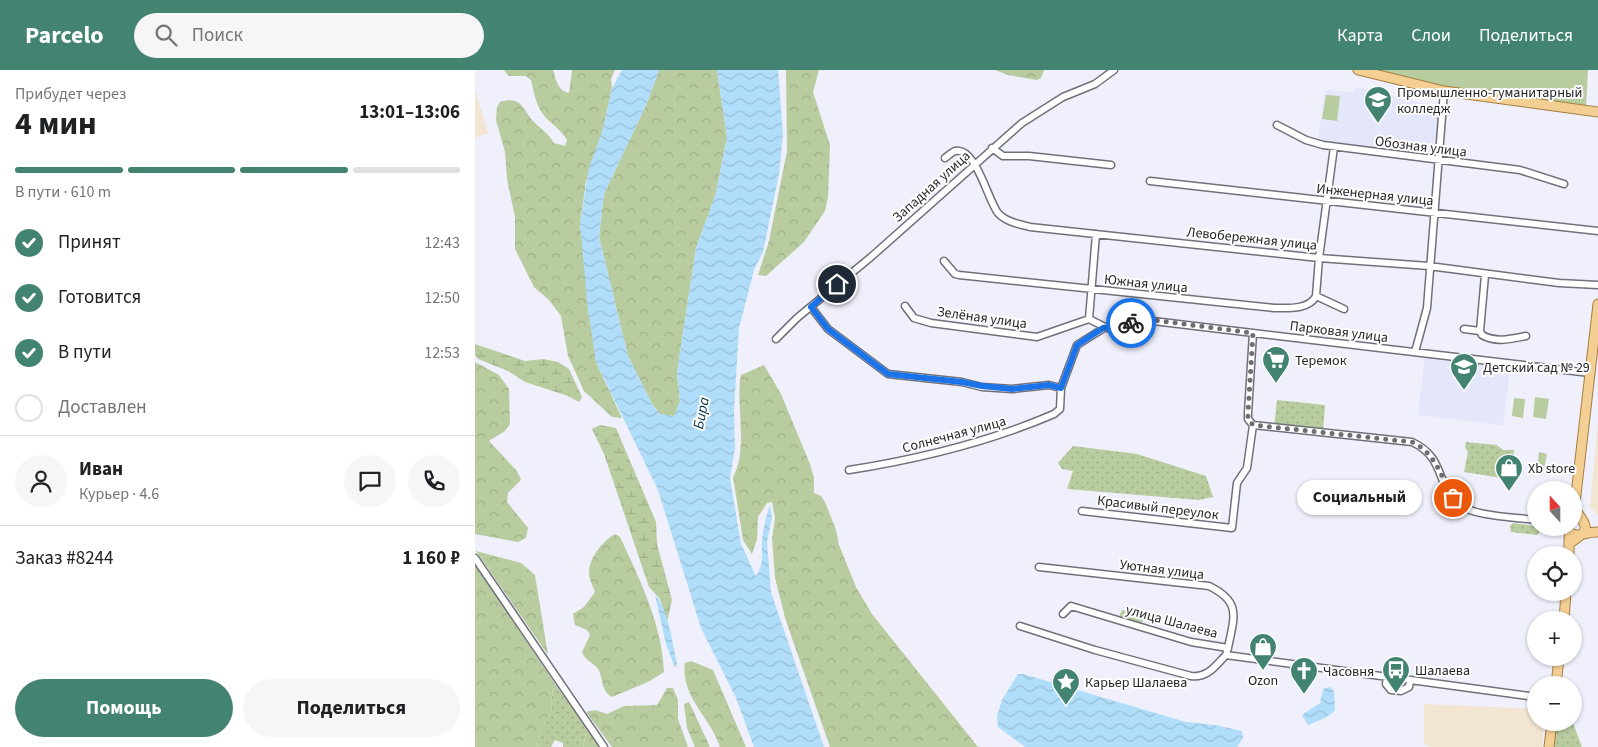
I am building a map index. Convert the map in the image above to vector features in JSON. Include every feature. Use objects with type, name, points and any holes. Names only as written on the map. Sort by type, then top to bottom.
[{"type":"main road","points":[[1358,70],[1444,91],[1598,112]]},
{"type":"main road","points":[[1578,481],[1598,304]]},
{"type":"main road","points":[[1584,520],[1598,526]]},
{"type":"main road","points":[[1583,535],[1586,527],[1584,520]]},
{"type":"main road","points":[[1583,535],[1598,532]]},
{"type":"main road","points":[[1568,536],[1570,544],[1582,536]]},
{"type":"main road","points":[[1549,747],[1550,731]]},
{"type":"street","name":"Западная улица","points":[[776,339],[977,165],[992,148],[1037,112],[1063,97],[1095,84],[1114,70]]},
{"type":"street","points":[[1415,352],[1427,308],[1444,91]]},
{"type":"street","name":"Обозная улица","points":[[1277,125],[1306,140],[1334,147],[1520,170],[1564,184]]},
{"type":"street","points":[[1334,147],[1319,258],[1316,296],[1344,309]]},
{"type":"street","points":[[992,148],[1003,156],[1029,156],[1111,165]]},
{"type":"street","points":[[945,158],[955,151],[961,152],[977,165]]},
{"type":"street","name":"Левобережная улица","points":[[977,165],[993,204],[1006,219],[1030,227],[1319,258],[1429,266],[1485,275],[1598,285]]},
{"type":"street","name":"Инженерная улица","points":[[1150,181],[1598,231]]},
{"type":"street","points":[[811,307],[828,329],[888,374],[1012,389],[1049,385],[1061,388],[1077,345],[1103,328],[1089,319],[1090,289],[1097,234]]},
{"type":"street","name":"Южная улица","points":[[943,261],[955,274],[959,275],[1281,308],[1309,304],[1316,296]]},
{"type":"street","points":[[1485,275],[1482,335],[1510,340],[1526,336]]},
{"type":"street","name":"Зелёная улица","points":[[905,306],[914,318],[931,323],[1037,337],[1089,319]]},
{"type":"street","name":"Парковая улица","points":[[1103,328],[1122,327],[1137,320],[1590,373]]},
{"type":"street","points":[[1464,329],[1481,331]]},
{"type":"street","points":[[1253,333],[1248,413],[1248,419],[1253,425],[1412,442],[1422,447],[1435,461],[1453,498],[1467,509],[1527,519]]},
{"type":"street","name":"Солнечная улица","points":[[849,470],[892,463],[1006,434],[1060,409],[1061,388]]},
{"type":"street","name":"Красивый переулок","points":[[1082,511],[1232,528],[1237,483],[1247,468],[1253,425]]},
{"type":"street","points":[[475,558],[604,747]]},
{"type":"street","name":"Уютная улица","points":[[1039,567],[1209,586],[1224,594],[1235,615],[1227,651]]},
{"type":"street","name":"улица Шалаева","points":[[1063,614],[1071,606],[1227,651],[1410,681],[1527,697]]},
{"type":"street","points":[[1020,626],[1095,650],[1191,676],[1201,677],[1207,674],[1227,651]]},
{"type":"street","points":[[1387,677],[1386,684],[1391,690],[1401,691],[1409,687],[1410,681]]},
{"type":"shaded area","name":"Промышленно-гуманитарный колледж","points":[[1356,87],[1439,107],[1433,157],[1318,141],[1324,95],[1327,90],[1353,92]]},
{"type":"shaded area","points":[[475,89],[488,133],[475,138]]},
{"type":"shaded area","name":"Детский сад № 29","points":[[1425,357],[1510,367],[1503,425],[1418,415]]},
{"type":"shaded area","points":[[1598,422],[1598,515],[1590,507]]},
{"type":"shaded area","points":[[1424,704],[1527,709],[1527,731],[1543,731],[1542,747],[1431,747],[1424,744]]},
{"type":"green space","points":[[504,70],[553,70],[556,81],[562,90],[569,93],[572,70],[615,70],[611,79],[612,88],[603,129],[586,182],[580,224],[596,362],[622,418],[612,417],[584,391],[568,356],[561,316],[549,300],[534,287],[515,249],[515,217],[507,179],[505,152],[496,120],[497,107],[500,102],[508,100],[518,102],[554,143],[565,146],[567,140],[539,108],[531,80],[526,76],[509,76]]},
{"type":"green space","points":[[659,70],[717,70],[727,137],[716,193],[696,248],[677,373],[680,402],[674,416],[660,414],[652,404],[628,356],[599,237],[604,194],[647,103]]},
{"type":"green space","points":[[786,70],[819,70],[813,92],[830,145],[828,197],[825,211],[804,242],[766,276],[758,275],[769,241],[787,151]]},
{"type":"green space","points":[[995,70],[1044,70],[1041,78],[1037,80],[1008,75]]},
{"type":"green space","points":[[1379,70],[1588,70],[1586,106],[1444,88]]},
{"type":"green space","points":[[1326,95],[1340,96],[1337,121],[1322,119]]},
{"type":"green space","points":[[475,344],[525,361],[544,359],[558,362],[569,369],[582,397],[579,402],[568,396],[525,382],[508,371],[478,359],[475,355]]},
{"type":"green space","points":[[475,362],[499,375],[509,389],[510,424],[505,431],[489,441],[517,471],[521,480],[508,493],[507,502],[528,528],[526,538],[518,542],[475,534]]},
{"type":"green space","points":[[764,365],[781,394],[810,464],[814,478],[814,493],[821,496],[825,502],[836,530],[839,545],[856,587],[872,614],[978,747],[830,747],[786,621],[775,578],[772,538],[775,518],[772,502],[767,503],[758,517],[757,539],[752,554],[743,540],[733,477],[738,466],[740,453],[739,400],[741,375]]},
{"type":"green space","points":[[1535,397],[1549,399],[1546,419],[1533,417]]},
{"type":"green space","points":[[1514,398],[1525,399],[1523,418],[1512,416]]},
{"type":"green space","points":[[1277,400],[1325,405],[1323,431],[1274,427]]},
{"type":"green space","points":[[600,425],[616,428],[656,522],[657,544],[672,600],[667,622],[660,599],[649,587],[604,454],[592,429]]},
{"type":"green space","points":[[1466,442],[1497,445],[1503,450],[1514,450],[1511,477],[1508,479],[1464,472],[1468,452],[1465,448]]},
{"type":"green space","points":[[1073,446],[1137,454],[1206,476],[1213,497],[1199,500],[1067,489],[1073,471],[1062,469],[1058,463]]},
{"type":"green space","points":[[1539,452],[1547,454],[1543,474],[1536,474]]},
{"type":"green space","points":[[1513,523],[1527,525],[1527,534],[1511,532],[1510,526]]},
{"type":"green space","points":[[615,534],[620,537],[649,603],[659,637],[664,672],[648,682],[612,697],[604,688],[598,669],[583,655],[582,652],[590,635],[587,630],[575,625],[573,614],[584,607],[595,592],[589,575],[591,561],[601,545]]},
{"type":"green space","points":[[476,551],[521,563],[535,575],[548,655]]},
{"type":"green space","points":[[475,564],[553,681],[551,712],[539,734],[537,747],[475,747]]},
{"type":"green space","points":[[1122,610],[1144,613],[1142,624],[1119,617]]},
{"type":"green space","points":[[691,661],[713,670],[746,747],[720,747],[716,736],[687,686],[685,663]]},
{"type":"green space","points":[[553,681],[587,728],[583,747],[563,747],[563,743],[555,740],[551,747],[537,747],[539,734],[551,712]]},
{"type":"green space","points":[[667,688],[673,688],[678,700],[678,719],[688,747],[612,747],[586,712],[595,710],[607,714],[624,706],[657,705]]},
{"type":"green space","points":[[689,702],[710,747],[695,747],[687,728],[684,704]]},
{"type":"green space","points":[[587,728],[600,747],[583,747]]},
{"type":"green space","points":[[1556,731],[1576,731],[1582,747],[1554,747]]},
{"type":"water","name":"Бира","points":[[622,70],[659,70],[647,103],[604,194],[599,237],[628,356],[652,404],[660,414],[674,416],[680,402],[677,373],[696,248],[716,193],[727,137],[717,70],[778,70],[783,134],[779,174],[763,252],[754,270],[739,328],[734,411],[735,448],[730,478],[741,544],[756,576],[762,563],[763,532],[770,505],[772,518],[767,542],[771,592],[824,747],[754,747],[736,698],[701,628],[658,490],[596,362],[588,310],[580,224],[589,168],[603,129],[612,88]]},
{"type":"water","points":[[655,595],[660,601],[669,627],[677,664],[675,668],[666,644]]},
{"type":"water","name":"Карьер Шалаева","points":[[1018,674],[1186,722],[1215,725],[1242,731],[1243,738],[1237,747],[1025,747],[998,727],[997,716],[1002,700]]},
{"type":"water","points":[[1330,687],[1334,691],[1335,711],[1325,718],[1308,725],[1302,715],[1320,703],[1323,689]]},
{"type":"way so far","points":[[1131,323],[1137,320],[1153,320],[1253,333],[1248,419],[1253,425],[1412,442],[1422,447],[1435,461],[1453,498]]},
{"type":"place","name":"Промышленно-гуманитарный колледж","points":[[1378,124]]},
{"type":"place","name":"Теремок","points":[[1276,384]]},
{"type":"place","name":"Детский сад № 29","points":[[1464,391]]},
{"type":"place","name":"Xb store","points":[[1509,492]]},
{"type":"place","name":"Социальный","points":[[1453,498]]},
{"type":"place","name":"Ozon","points":[[1263,671]]},
{"type":"place","name":"Шалаева","points":[[1396,694]]},
{"type":"place","name":"Часовня","points":[[1304,695]]},
{"type":"place","name":"Карьер Шалаева","points":[[1066,706]]},
{"type":"route","points":[[837,284],[811,307],[828,329],[852,349],[888,374],[1012,389],[1049,385],[1061,388],[1068,364],[1077,345],[1103,328],[1122,327],[1131,323]]}]
